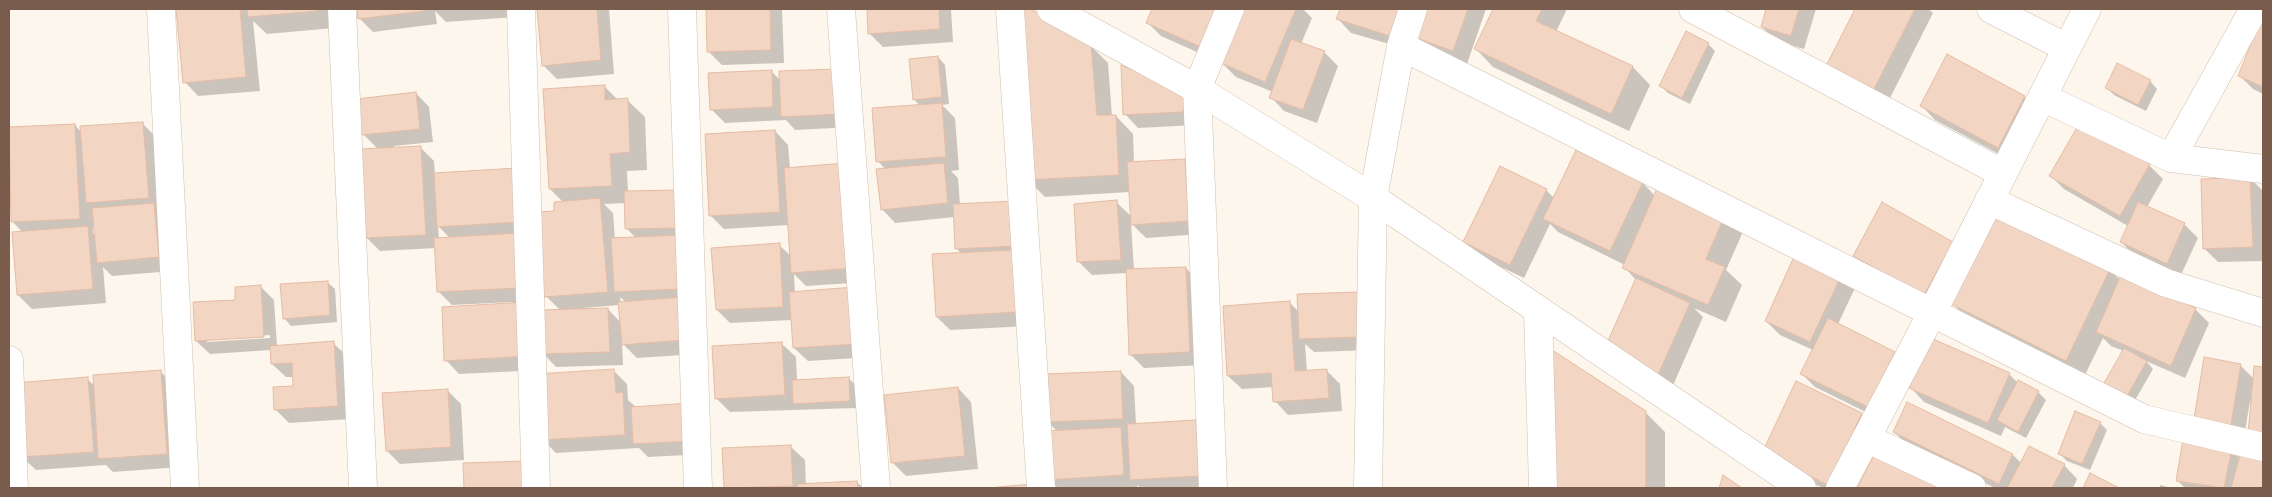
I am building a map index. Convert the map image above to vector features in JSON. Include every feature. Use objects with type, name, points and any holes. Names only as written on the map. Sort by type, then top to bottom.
[{"type":"street","points":[[162,9],[185,488]]},
{"type":"street","points":[[342,9],[364,488]]},
{"type":"street","points":[[521,9],[536,488]]},
{"type":"street","points":[[682,9],[698,488]]},
{"type":"street","points":[[841,9],[876,488]]},
{"type":"street","points":[[1010,9],[1041,488]]},
{"type":"street","points":[[1213,488],[1197,89],[1230,9]]},
{"type":"street","points":[[1368,488],[1373,198],[1402,46],[1413,9]]},
{"type":"street","points":[[1693,9],[2002,173]]},
{"type":"street","points":[[1992,9],[2067,48]]},
{"type":"street","points":[[1840,488],[1932,314],[2087,9]]},
{"type":"street","points":[[2171,158],[2254,9]]},
{"type":"street","points":[[1063,12],[1197,89],[1373,198],[1802,488]]},
{"type":"street","points":[[1402,46],[2144,419],[2263,447]]},
{"type":"street","points":[[2042,97],[2171,158],[2263,169]]},
{"type":"street","points":[[1989,200],[2166,282],[2263,313]]},
{"type":"street","points":[[1538,310],[1543,488]]},
{"type":"street","points":[[9,360],[14,488]]},
{"type":"street","points":[[1866,438],[1972,488]]},
{"type":"building","points":[[176,9],[240,9],[246,77],[183,83]]},
{"type":"building","points":[[247,9],[316,9],[317,11],[248,17]]},
{"type":"building","points":[[357,9],[423,9],[424,11],[358,19]]},
{"type":"building","points":[[537,9],[597,9],[601,60],[542,66]]},
{"type":"building","points":[[706,9],[770,9],[771,50],[707,52]]},
{"type":"building","points":[[867,9],[939,9],[940,29],[868,34]]},
{"type":"building","points":[[1017,9],[1031,9],[1091,44],[1097,115],[1116,115],[1119,175],[1027,180]]},
{"type":"building","points":[[1152,9],[1218,9],[1201,47],[1146,23]]},
{"type":"building","points":[[1243,9],[1296,9],[1265,82],[1221,63]]},
{"type":"building","points":[[1340,9],[1402,9],[1393,37],[1336,19]]},
{"type":"building","points":[[1422,9],[1468,9],[1453,51],[1413,37]]},
{"type":"building","points":[[1493,9],[1542,9],[1536,21],[1633,66],[1611,114],[1474,49]]},
{"type":"building","points":[[1766,9],[1799,9],[1791,36],[1761,27]]},
{"type":"building","points":[[1855,9],[1915,9],[1872,93],[1825,68]]},
{"type":"building","points":[[2263,14],[2263,87],[2238,76]]},
{"type":"building","points":[[1686,31],[1709,43],[1682,98],[1659,86]]},
{"type":"building","points":[[1291,39],[1325,51],[1303,110],[1269,98]]},
{"type":"building","points":[[1947,54],[2025,96],[1998,148],[1920,106]]},
{"type":"building","points":[[938,56],[942,97],[913,100],[909,59]]},
{"type":"building","points":[[2117,63],[2151,80],[2138,105],[2105,88]]},
{"type":"building","points":[[1121,65],[1188,92],[1183,112],[1123,115]]},
{"type":"building","points":[[838,69],[840,114],[781,117],[779,71]]},
{"type":"building","points":[[772,70],[773,107],[710,110],[708,73]]},
{"type":"building","points":[[605,85],[605,100],[628,98],[630,152],[610,154],[612,186],[549,189],[543,89]]},
{"type":"building","points":[[416,92],[420,129],[362,135],[357,99]]},
{"type":"building","points":[[942,103],[946,157],[876,162],[872,108]]},
{"type":"building","points":[[143,122],[149,198],[86,203],[80,126]]},
{"type":"building","points":[[75,124],[80,219],[11,222],[9,127]]},
{"type":"building","points":[[2079,124],[2150,164],[2120,216],[2049,176]]},
{"type":"building","points":[[775,130],[780,212],[709,216],[705,134]]},
{"type":"building","points":[[421,146],[426,235],[366,238],[360,149]]},
{"type":"building","points":[[1576,150],[1643,182],[1610,251],[1543,219]]},
{"type":"building","points":[[1185,159],[1189,221],[1131,225],[1127,162]]},
{"type":"building","points":[[846,163],[854,268],[791,273],[784,168]]},
{"type":"building","points":[[944,163],[948,203],[881,210],[876,169]]},
{"type":"building","points":[[1500,166],[1547,189],[1510,265],[1463,242]]},
{"type":"building","points":[[517,168],[521,222],[437,227],[434,173]]},
{"type":"building","points":[[2250,177],[2253,247],[2203,249],[2201,179]]},
{"type":"building","points":[[1658,186],[1725,215],[1706,259],[1725,267],[1708,305],[1622,268]]},
{"type":"building","points":[[679,190],[680,228],[625,229],[624,191]]},
{"type":"building","points":[[600,198],[608,292],[544,297],[538,212],[554,211],[554,202]]},
{"type":"building","points":[[1117,200],[1121,260],[1077,262],[1074,204]]},
{"type":"building","points":[[1015,201],[1017,246],[955,249],[953,204]]},
{"type":"building","points":[[1882,202],[1953,242],[1924,295],[1853,256]]},
{"type":"building","points":[[2138,202],[2185,223],[2167,264],[2120,242]]},
{"type":"building","points":[[154,203],[159,257],[97,263],[92,208]]},
{"type":"building","points":[[1996,213],[2110,269],[2066,361],[1951,304]]},
{"type":"building","points":[[88,226],[93,289],[17,295],[12,232]]},
{"type":"building","points":[[518,233],[521,288],[437,292],[434,238]]},
{"type":"building","points":[[679,235],[681,289],[614,292],[611,238]]},
{"type":"building","points":[[780,243],[783,307],[716,310],[711,248]]},
{"type":"building","points":[[1013,250],[1016,312],[936,317],[932,254]]},
{"type":"building","points":[[1796,252],[1842,274],[1810,342],[1765,321]]},
{"type":"building","points":[[1186,267],[1190,352],[1129,355],[1126,269]]},
{"type":"building","points":[[2121,275],[2196,308],[2171,366],[2096,332]]},
{"type":"building","points":[[1636,278],[1690,303],[1657,377],[1603,352]]},
{"type":"building","points":[[328,281],[330,315],[283,319],[280,284]]},
{"type":"building","points":[[261,285],[264,337],[195,341],[193,302],[235,300],[235,287]]},
{"type":"building","points":[[855,287],[859,344],[793,348],[789,292]]},
{"type":"building","points":[[1359,292],[1360,337],[1299,339],[1297,294]]},
{"type":"building","points":[[682,297],[685,340],[622,345],[618,302]]},
{"type":"building","points":[[1290,301],[1295,371],[1327,369],[1329,398],[1273,402],[1271,373],[1227,376],[1223,306]]},
{"type":"building","points":[[526,302],[529,356],[444,361],[442,307]]},
{"type":"building","points":[[608,308],[610,352],[542,354],[540,310]]},
{"type":"building","points":[[1828,318],[1895,352],[1868,407],[1800,374]]},
{"type":"building","points":[[1931,338],[2010,373],[1988,423],[1909,388]]},
{"type":"building","points":[[334,341],[338,406],[274,410],[273,387],[293,386],[292,363],[271,364],[270,346]]},
{"type":"building","points":[[782,342],[785,395],[715,399],[712,346]]},
{"type":"building","points":[[1549,348],[1646,411],[1646,488],[1549,488]]},
{"type":"building","points":[[2124,348],[2147,361],[2123,403],[2100,390]]},
{"type":"building","points":[[2204,357],[2241,364],[2231,425],[2194,419]]},
{"type":"building","points":[[2254,366],[2263,367],[2263,435],[2248,434]]},
{"type":"building","points":[[614,369],[616,393],[623,392],[625,435],[541,440],[537,374]]},
{"type":"building","points":[[161,370],[167,454],[98,459],[93,375]]},
{"type":"building","points":[[1121,371],[1123,419],[1047,422],[1045,374]]},
{"type":"building","points":[[88,377],[94,452],[21,457],[15,383]]},
{"type":"building","points":[[849,377],[850,401],[793,404],[792,380]]},
{"type":"building","points":[[2018,380],[2039,391],[2018,432],[1997,420]]},
{"type":"building","points":[[1796,381],[1862,413],[1828,485],[1762,453]]},
{"type":"building","points":[[958,387],[965,456],[891,463],[884,395]]},
{"type":"building","points":[[448,389],[451,447],[386,451],[382,393]]},
{"type":"building","points":[[1907,402],[2013,454],[1999,484],[1893,432]]},
{"type":"building","points":[[691,403],[693,441],[633,444],[631,407]]},
{"type":"building","points":[[2075,411],[2101,422],[2082,464],[2058,454]]},
{"type":"building","points":[[1196,420],[1199,476],[1130,480],[1127,424]]},
{"type":"building","points":[[1121,427],[1124,475],[1048,480],[1045,431]]},
{"type":"building","points":[[2183,439],[2232,448],[2224,488],[2176,481]]},
{"type":"building","points":[[791,445],[793,486],[724,488],[722,448]]},
{"type":"building","points":[[2029,446],[2065,464],[2052,488],[2007,488]]},
{"type":"building","points":[[1874,455],[1939,488],[1857,488]]},
{"type":"building","points":[[2240,455],[2263,461],[2263,488],[2231,488]]},
{"type":"building","points":[[526,461],[527,488],[464,488],[463,463]]},
{"type":"building","points":[[2090,473],[2119,488],[2083,488]]},
{"type":"building","points":[[1723,475],[1742,488],[1719,488]]},
{"type":"building","points":[[857,481],[858,488],[798,488],[797,484]]},
{"type":"building","points":[[1032,484],[1032,488],[987,488]]}]
